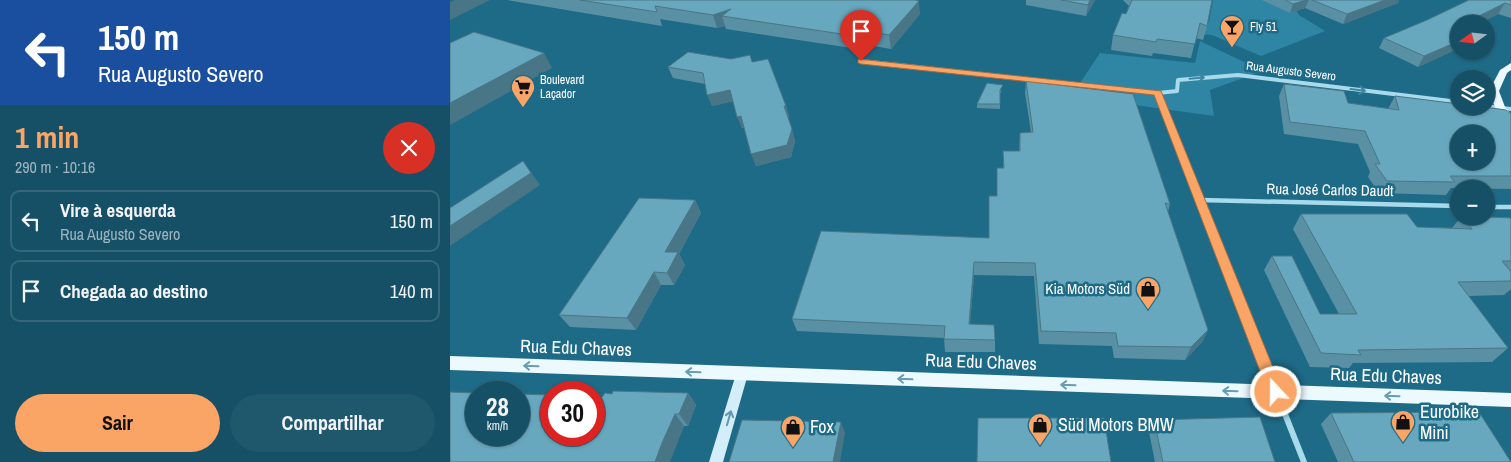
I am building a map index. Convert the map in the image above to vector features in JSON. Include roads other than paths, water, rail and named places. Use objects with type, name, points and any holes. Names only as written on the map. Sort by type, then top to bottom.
[{"type":"main road","points":[[1511,66],[1503,72],[1494,91],[1500,108],[1511,120]]},
{"type":"main road","name":"Rua Edu Chaves","points":[[450,363],[1511,400]]},
{"type":"street","name":"Rua Augusto Severo","points":[[861,61],[1158,93],[1177,91],[1178,80],[1238,74],[1450,101]]},
{"type":"street","points":[[1158,93],[1304,462]]},
{"type":"street","points":[[1495,107],[1511,109]]},
{"type":"street","name":"Rua José Carlos Daudt","points":[[1200,200],[1450,206]]},
{"type":"street","points":[[1495,207],[1511,207]]},
{"type":"street","points":[[716,462],[742,374]]},
{"type":"place","name":"Fly 51","points":[[1232,48]]},
{"type":"place","name":"Boulevard Laçador","points":[[523,108]]},
{"type":"place","name":"Kia Motors Süd","points":[[1148,310]]},
{"type":"place","name":"Eurobike Mini","points":[[1403,443]]},
{"type":"place","name":"Süd Motors BMW","points":[[1040,446]]},
{"type":"place","name":"Fox","points":[[793,448]]}]
